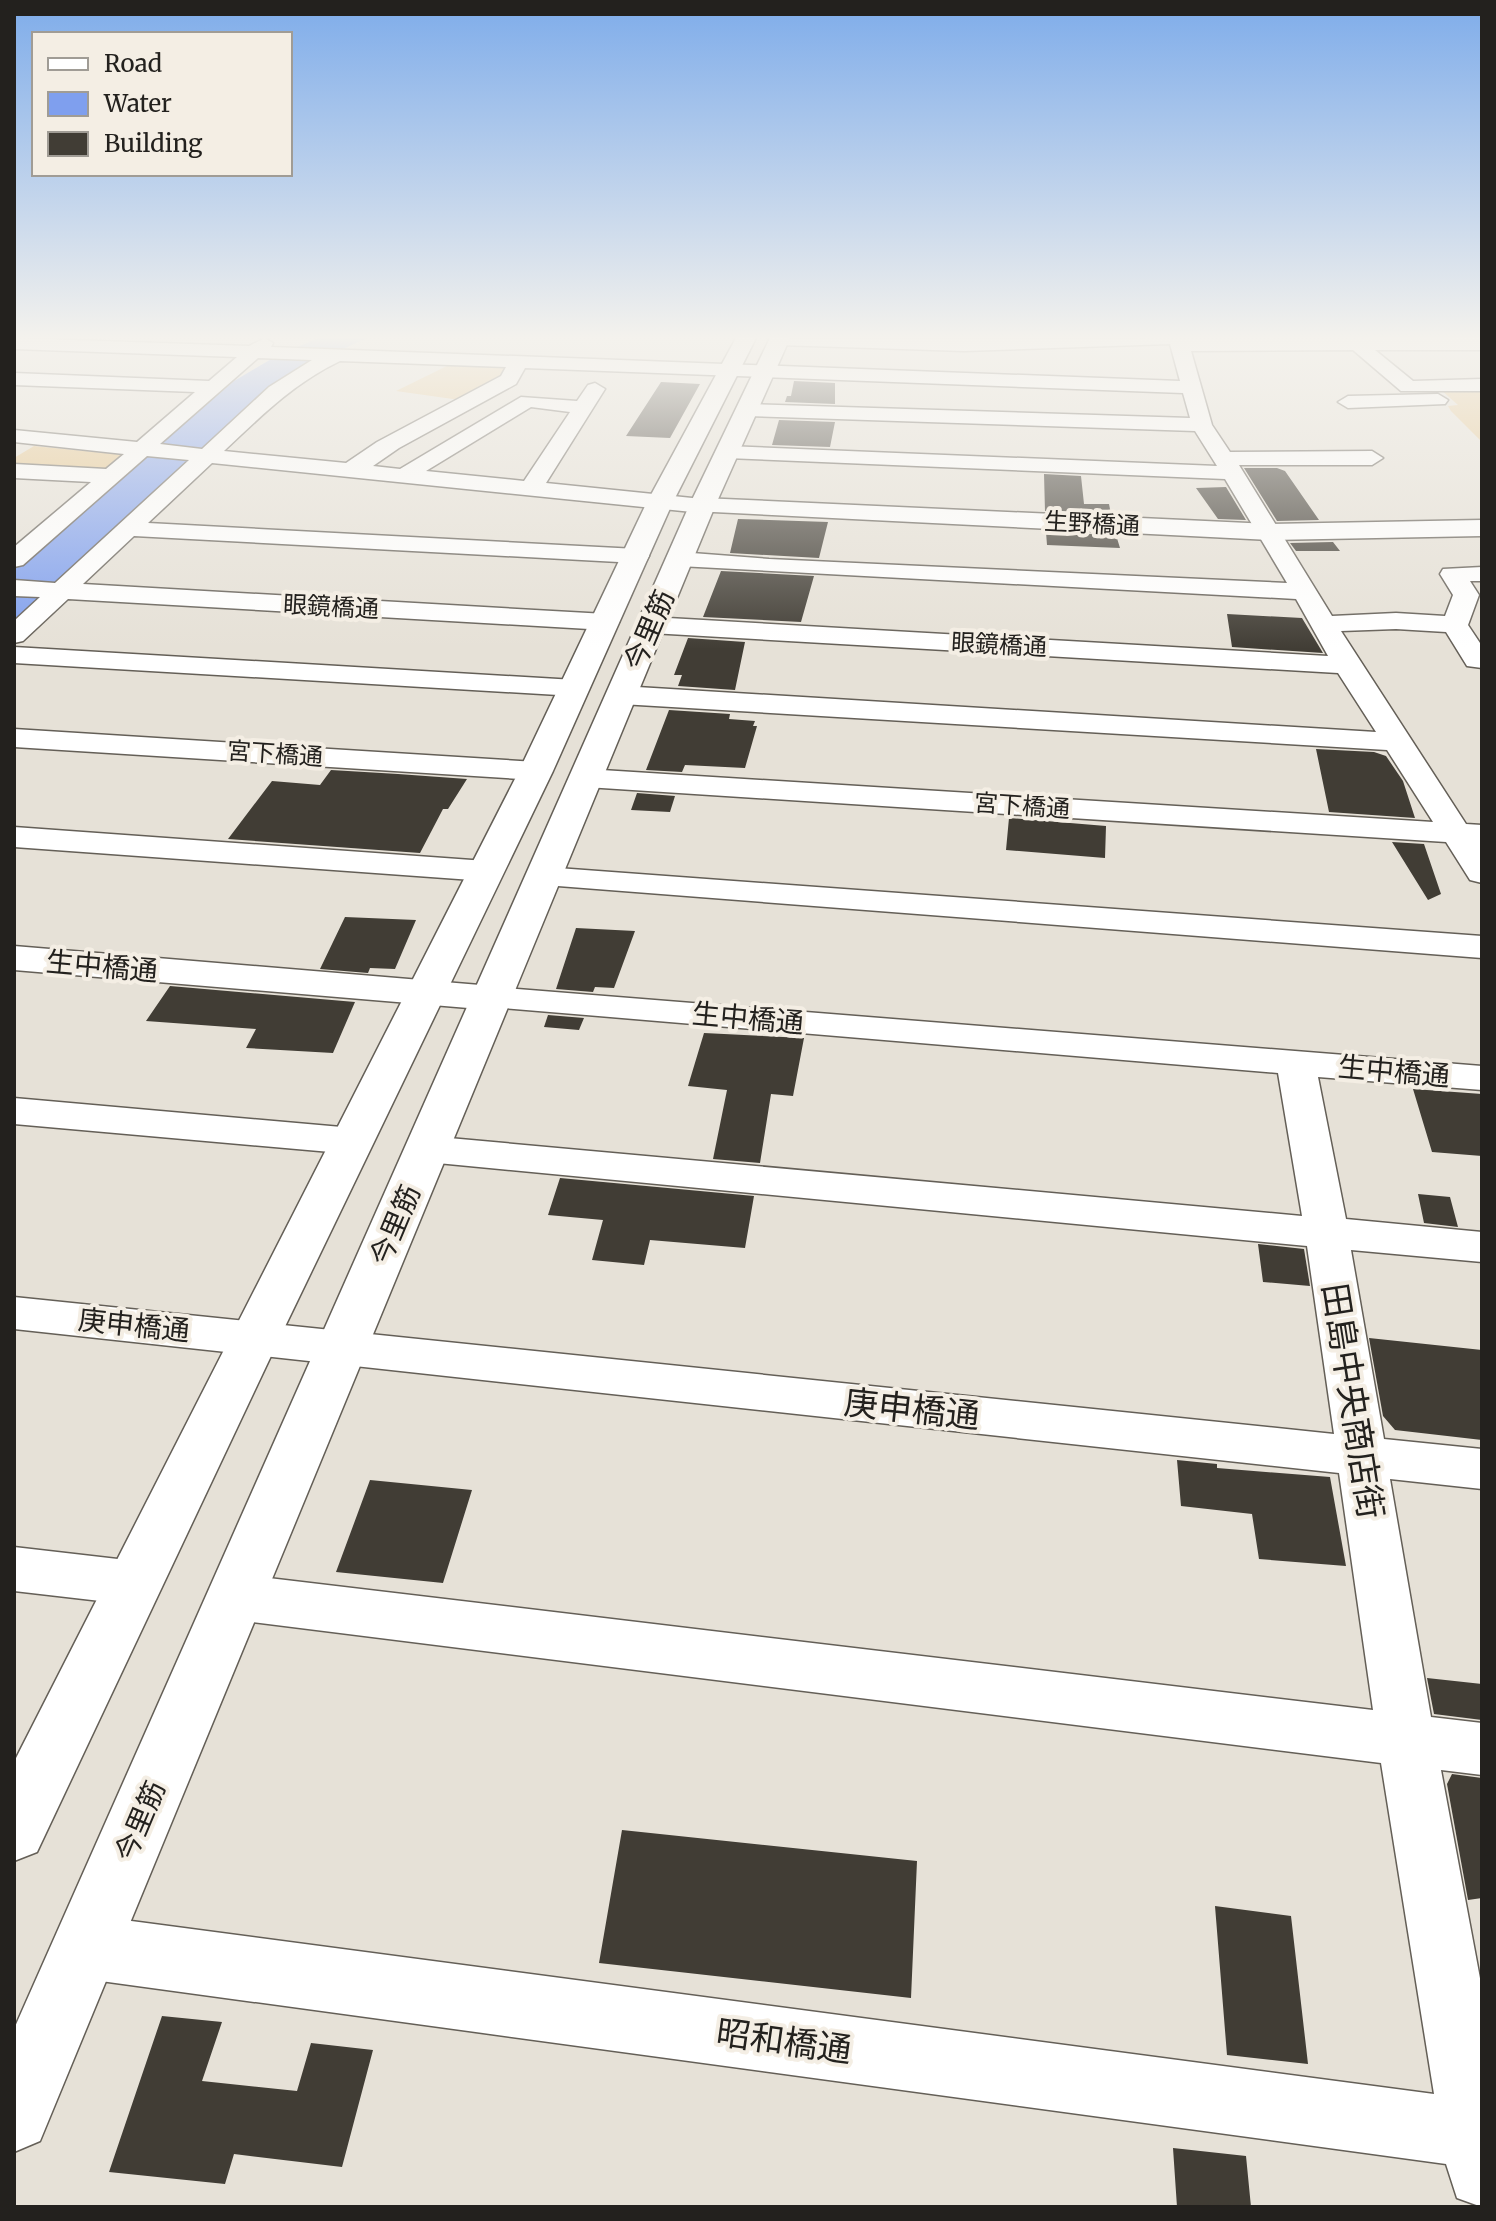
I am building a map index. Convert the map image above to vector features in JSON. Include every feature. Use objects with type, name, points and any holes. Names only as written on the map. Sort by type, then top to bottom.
[{"type":"main road","name":"今里筋","points":[[14,1830],[253,1339],[536,771],[659,504],[693,442]]},
{"type":"main road","name":"今里筋","points":[[14,2115],[732,442]]},
{"type":"main road","name":"生野橋通","points":[[702,506],[1270,532],[1479,531]]},
{"type":"main road","name":"生中橋通","points":[[14,958],[492,998]]},
{"type":"street","points":[[68,442],[702,506]]},
{"type":"street","points":[[14,560],[156,442]]},
{"type":"street","points":[[14,635],[219,442]]},
{"type":"street","points":[[350,470],[395,442]]},
{"type":"street","points":[[403,476],[460,442]]},
{"type":"street","points":[[530,490],[561,442]]},
{"type":"street","points":[[1213,442],[1397,742],[1470,835],[1482,873]]},
{"type":"street","points":[[727,452],[1228,466],[1372,458]]},
{"type":"street","points":[[14,471],[112,476]]},
{"type":"street","points":[[27,524],[54,525]]},
{"type":"street","points":[[127,529],[637,556]]},
{"type":"street","points":[[679,559],[1305,592]]},
{"type":"street","points":[[1455,625],[1466,595],[1452,574],[1482,574]]},
{"type":"street","name":"眼鏡橋通","points":[[14,588],[606,622]]},
{"type":"street","points":[[1324,624],[1338,621],[1455,625]]},
{"type":"street","name":"眼鏡橋通","points":[[651,625],[1347,665]]},
{"type":"street","points":[[1455,625],[1477,660],[1482,660]]},
{"type":"street","points":[[14,655],[575,688]]},
{"type":"street","points":[[621,695],[1397,742]]},
{"type":"street","name":"宮下橋通","points":[[14,738],[536,771]]},
{"type":"street","name":"宮下橋通","points":[[586,778],[1470,835]]},
{"type":"street","points":[[14,837],[486,871]]},
{"type":"street","points":[[544,877],[1482,947]]},
{"type":"street","name":"生中橋通","points":[[492,998],[1482,1078]]},
{"type":"street","name":"田島中央商店街","points":[[1296,1063],[1327,1234],[1406,1740],[1480,2147]]},
{"type":"street","points":[[14,1111],[353,1141]]},
{"type":"street","points":[[427,1149],[1482,1247]]},
{"type":"street","name":"庚申橋通","points":[[14,1313],[1482,1469]]},
{"type":"street","points":[[14,1569],[135,1583]]},
{"type":"street","points":[[236,1597],[1482,1749]]},
{"type":"street","name":"昭和橋通","points":[[86,1947],[1480,2147]]},
{"type":"shaded area","points":[[34,446],[125,455],[106,471],[14,468],[14,458]]},
{"type":"water","points":[[163,442],[222,442],[14,625],[14,569]]},
{"type":"building","points":[[773,442],[831,442],[830,447],[772,445]]},
{"type":"building","points":[[1244,468],[1277,468],[1285,471],[1319,520],[1277,521]]},
{"type":"building","points":[[1044,474],[1081,476],[1084,504],[1109,504],[1111,514],[1045,511]]},
{"type":"building","points":[[1226,487],[1246,520],[1218,519],[1196,488]]},
{"type":"building","points":[[738,519],[828,522],[819,558],[730,553]]},
{"type":"building","points":[[1046,532],[1116,535],[1120,548],[1047,545]]},
{"type":"building","points":[[1333,542],[1340,551],[1296,551],[1290,543]]},
{"type":"building","points":[[721,571],[814,576],[801,622],[703,617]]},
{"type":"building","points":[[1227,614],[1302,618],[1323,653],[1232,647]]},
{"type":"building","points":[[688,638],[745,642],[735,690],[678,686],[682,675],[674,675]]},
{"type":"building","points":[[669,710],[730,714],[729,719],[755,721],[753,726],[757,726],[745,768],[685,765],[682,772],[646,770]]},
{"type":"building","points":[[1316,749],[1374,752],[1386,756],[1403,781],[1415,818],[1329,812]]},
{"type":"building","points":[[331,770],[467,779],[448,809],[443,809],[420,853],[228,839],[272,781],[320,785]]},
{"type":"building","points":[[637,793],[675,796],[670,812],[631,810]]},
{"type":"building","points":[[1009,818],[1106,826],[1105,858],[1006,850]]},
{"type":"building","points":[[1392,842],[1424,844],[1441,894],[1428,900]]},
{"type":"building","points":[[345,917],[416,920],[395,969],[370,968],[368,973],[320,969]]},
{"type":"building","points":[[576,928],[635,931],[614,988],[595,987],[593,992],[556,989]]},
{"type":"building","points":[[170,986],[355,1002],[333,1053],[246,1048],[256,1029],[146,1021]]},
{"type":"building","points":[[548,1015],[584,1018],[579,1030],[544,1027]]},
{"type":"building","points":[[704,1033],[804,1038],[793,1096],[771,1094],[760,1163],[713,1159],[727,1090],[688,1086]]},
{"type":"building","points":[[1413,1089],[1482,1094],[1482,1156],[1432,1152]]},
{"type":"building","points":[[560,1178],[754,1196],[745,1248],[650,1240],[644,1265],[592,1260],[603,1220],[548,1215]]},
{"type":"building","points":[[1418,1194],[1450,1197],[1458,1227],[1424,1223]]},
{"type":"building","points":[[1258,1244],[1304,1249],[1310,1286],[1263,1282]]},
{"type":"building","points":[[1369,1338],[1482,1350],[1482,1440],[1395,1430],[1383,1416]]},
{"type":"building","points":[[1177,1460],[1217,1464],[1217,1468],[1330,1477],[1346,1566],[1259,1559],[1252,1514],[1181,1506]]},
{"type":"building","points":[[370,1480],[472,1490],[443,1583],[336,1572]]},
{"type":"building","points":[[1427,1678],[1482,1684],[1482,1720],[1434,1714]]},
{"type":"building","points":[[1452,1774],[1482,1778],[1482,1898],[1468,1900],[1447,1784]]},
{"type":"building","points":[[622,1830],[917,1861],[911,1998],[599,1963]]},
{"type":"building","points":[[1215,1906],[1291,1916],[1308,2064],[1227,2055]]},
{"type":"building","points":[[162,2016],[222,2022],[202,2081],[297,2091],[311,2043],[373,2050],[342,2167],[234,2154],[225,2184],[109,2172]]},
{"type":"building","points":[[1173,2148],[1246,2156],[1251,2207],[1177,2207]]}]
